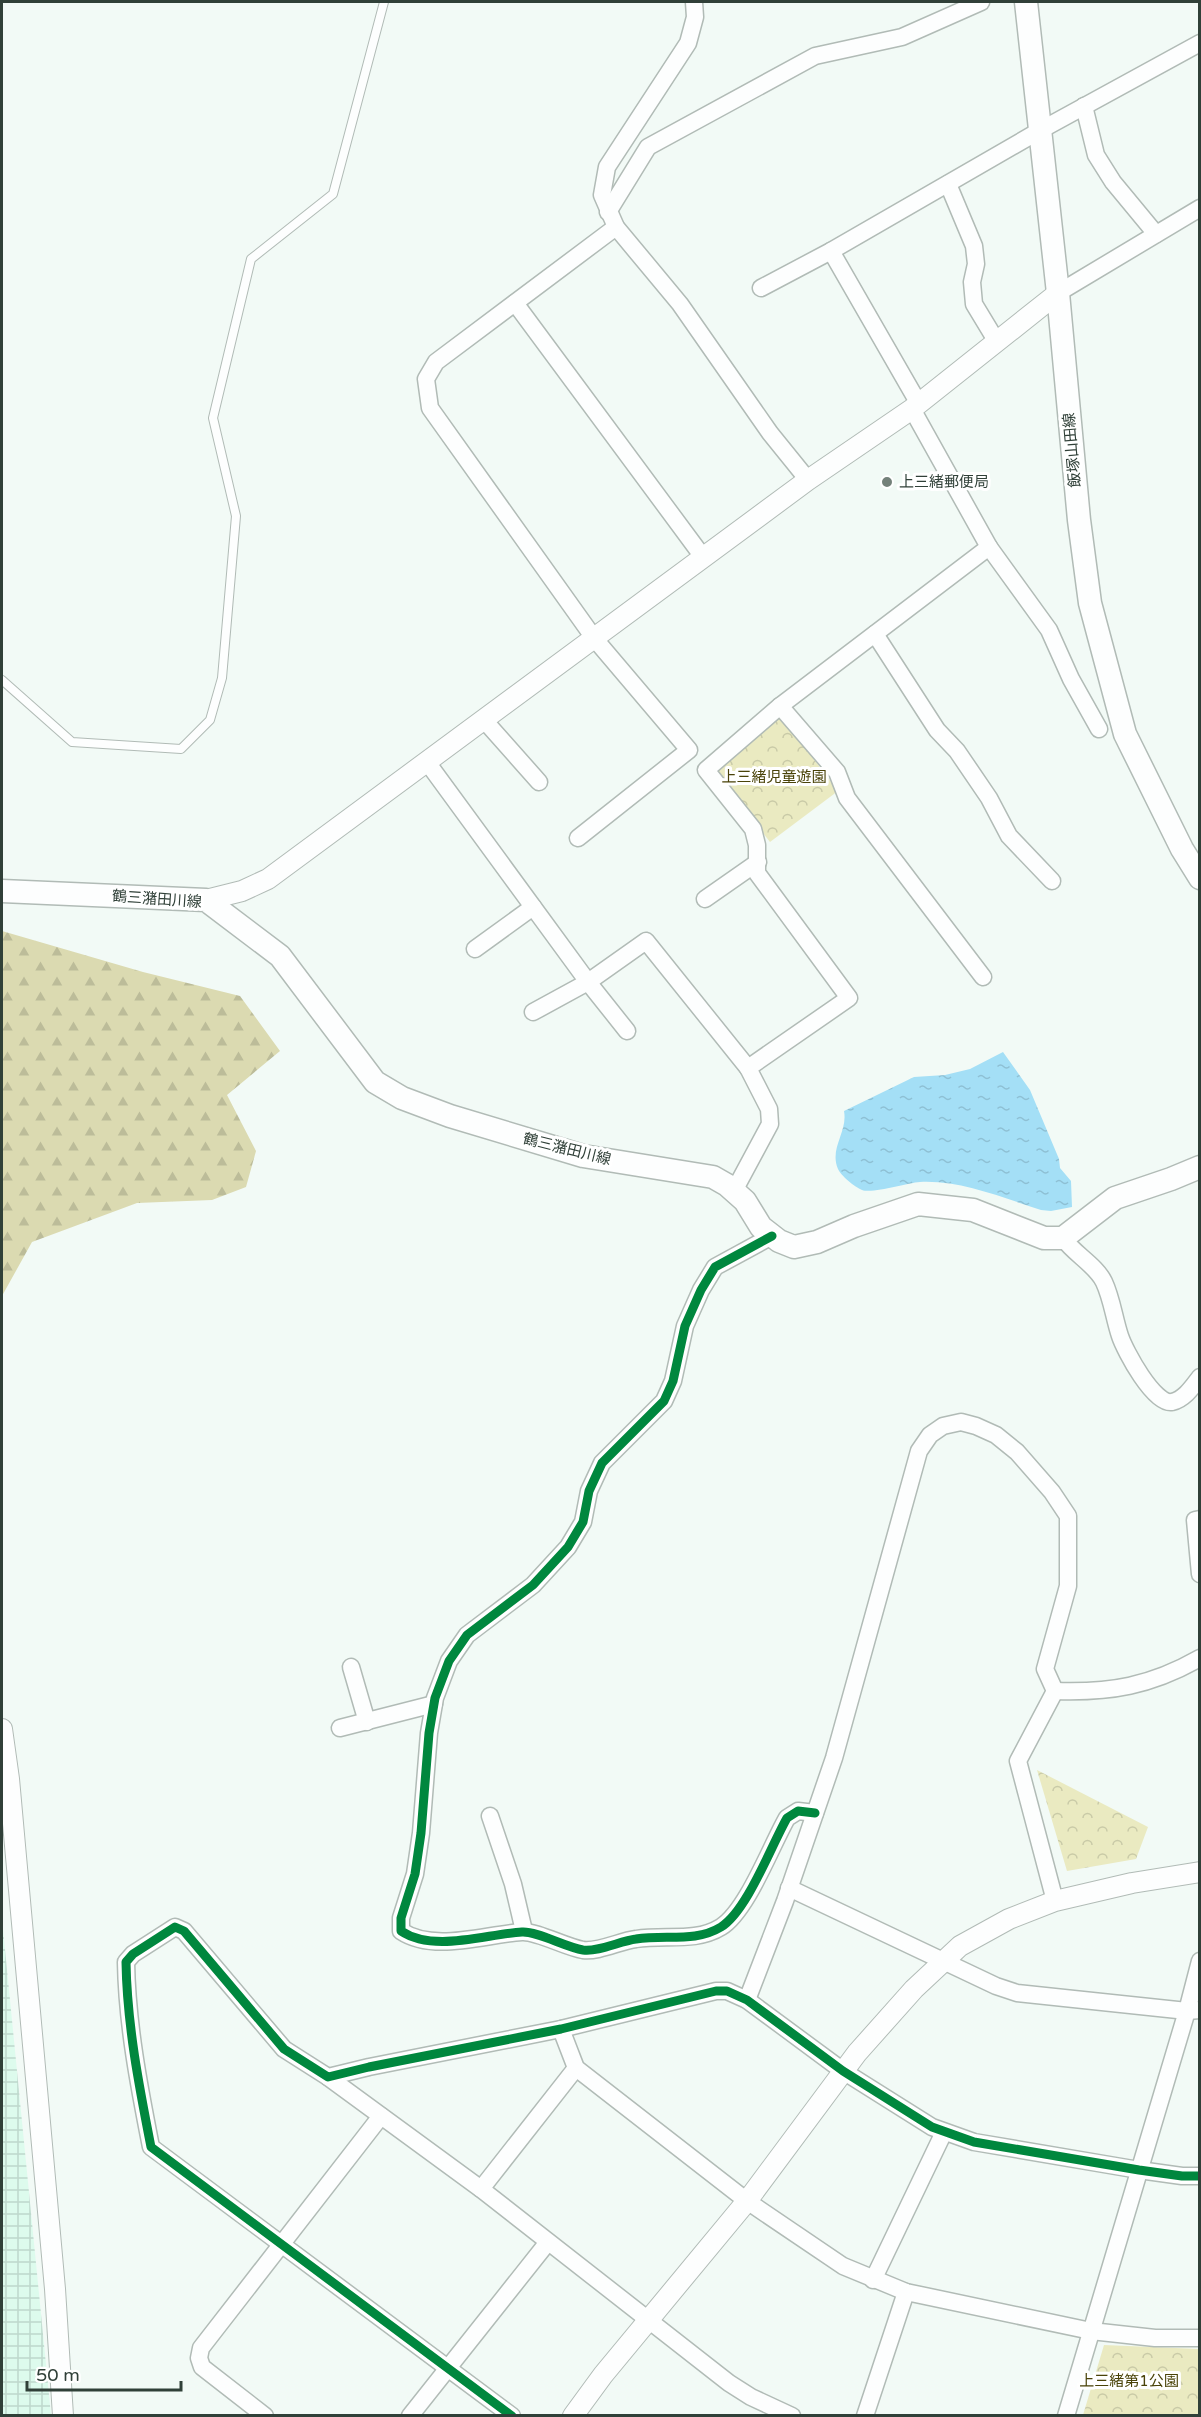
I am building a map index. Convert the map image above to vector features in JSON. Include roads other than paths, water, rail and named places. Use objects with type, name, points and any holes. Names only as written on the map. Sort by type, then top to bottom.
[{"type":"main road","name":"飯塚山田線","points":[[1026,2],[1058,293],[1079,520],[1090,603],[1125,734],[1191,849],[1200,878]]},
{"type":"main road","name":"鶴三潴田川線","points":[[2,891],[207,900],[280,956],[375,1082],[402,1098],[450,1116],[583,1156],[713,1177],[745,1201],[761,1227],[772,1236],[794,1247],[817,1242],[854,1226],[918,1204],[972,1210],[1044,1238],[1063,1238]]},
{"type":"main road","points":[[1063,1238],[1115,1198],[1198,1171]]},
{"type":"street","points":[[694,2],[695,17],[688,43],[607,167],[602,195],[612,219],[680,304],[770,434],[808,480]]},
{"type":"street","points":[[578,838],[689,750],[594,638],[430,408],[426,379],[436,362],[515,303],[612,219],[648,147],[815,56],[902,37],[981,2]]},
{"type":"street","points":[[761,288],[831,251],[1039,131],[1200,43]]},
{"type":"street","points":[[1084,106],[1096,155],[1113,182],[1156,234]]},
{"type":"street","points":[[948,183],[974,246],[976,264],[972,282],[974,304],[997,342]]},
{"type":"street","points":[[207,900],[242,891],[268,879],[808,480],[916,407],[1058,293],[1200,208]]},
{"type":"street","points":[[831,251],[989,547],[1049,630],[1071,679],[1099,729]]},
{"type":"street","points":[[515,303],[703,558]]},
{"type":"street","points":[[748,1068],[849,999],[757,873],[758,862],[753,829],[706,770],[780,706],[989,547]]},
{"type":"street","points":[[875,634],[937,730],[957,751],[989,798],[1009,836],[1052,881]]},
{"type":"street","points":[[780,706],[837,772],[847,798],[983,978]]},
{"type":"street","points":[[484,720],[539,782]]},
{"type":"street","points":[[427,762],[627,1032]]},
{"type":"street","points":[[705,899],[758,862]]},
{"type":"street","points":[[475,949],[533,907]]},
{"type":"street","points":[[533,1012],[588,982],[646,941],[748,1068],[770,1109],[770,1124],[734,1191]]},
{"type":"street","points":[[772,1236],[715,1267],[701,1290],[685,1326],[673,1381],[664,1401],[602,1463],[590,1491],[583,1522],[568,1547],[533,1585],[467,1635],[450,1661],[434,1704],[429,1733],[421,1833],[415,1874],[401,1918],[401,1931],[412,1938],[430,1941],[477,1939],[524,1931],[586,1951],[637,1938],[705,1935],[723,1926],[740,1908],[786,1818],[798,1811],[815,1813]]},
{"type":"street","points":[[1063,1238],[1072,1251],[1104,1280],[1120,1337],[1147,1383],[1161,1400],[1172,1402],[1188,1393],[1200,1377]]},
{"type":"street","points":[[747,2000],[834,1758],[919,1451],[930,1435],[944,1426],[961,1422],[996,1435],[1030,1466],[1068,1516],[1068,1586],[1046,1669],[1055,1691]]},
{"type":"street","points":[[1200,1519],[1195,1520],[1200,1574]]},
{"type":"street","points":[[1055,1691],[1089,1692],[1121,1689],[1154,1681],[1200,1658]]},
{"type":"street","points":[[351,1667],[367,1722]]},
{"type":"street","points":[[1055,1691],[1018,1761],[1055,1901]]},
{"type":"street","points":[[340,1728],[434,1704]]},
{"type":"street","points":[[2,1729],[9,1779],[55,2289],[63,2415]]},
{"type":"street","points":[[490,1816],[513,1884],[524,1931]]},
{"type":"street","points":[[573,2415],[747,2201],[843,2071],[914,1989],[960,1946],[1009,1919],[1055,1901],[1132,1883],[1200,1872]]},
{"type":"street","points":[[789,1888],[996,1986],[1017,1993],[1193,2011]]},
{"type":"street","points":[[512,2415],[151,2146],[138,2082],[129,2012],[126,1962],[165,1931],[174,1927],[184,1931],[284,2049],[328,2077],[481,2189],[729,2383],[751,2397],[792,2415]]},
{"type":"street","points":[[1066,2415],[1139,2170],[1193,2011],[1200,1961]]},
{"type":"street","points":[[328,2077],[561,2029],[727,1990],[747,2000],[843,2071],[944,2132],[974,2142],[1139,2170],[1200,2176]]},
{"type":"street","points":[[561,2029],[576,2068],[747,2201],[834,2260],[873,2280],[906,2292],[1091,2331],[1155,2338],[1200,2338]]},
{"type":"street","points":[[481,2189],[576,2068]]},
{"type":"street","points":[[265,2415],[202,2367],[199,2358],[201,2348],[381,2116]]},
{"type":"street","points":[[873,2280],[944,2132]]},
{"type":"street","points":[[410,2415],[548,2242]]},
{"type":"street","points":[[865,2415],[906,2292]]},
{"type":"lane","points":[[2,680],[72,742],[181,749],[210,720],[222,678],[236,516],[213,418],[252,258],[333,194],[384,2]]},
{"type":"water","points":[[1003,1052],[1030,1090],[1059,1159],[1060,1168],[1071,1181],[1072,1207],[1051,1211],[1041,1210],[982,1191],[935,1182],[920,1182],[867,1191],[856,1186],[840,1172],[836,1154],[845,1119],[844,1111],[914,1077],[945,1075],[970,1069]]},
{"type":"place","name":"上三緒郵便局","points":[[887,482]]},
{"type":"park label","name":"上三緒児童遊園","points":[[774,777]]},
{"type":"park label","name":"上三緒第1公園","points":[[1129,2381]]}]
